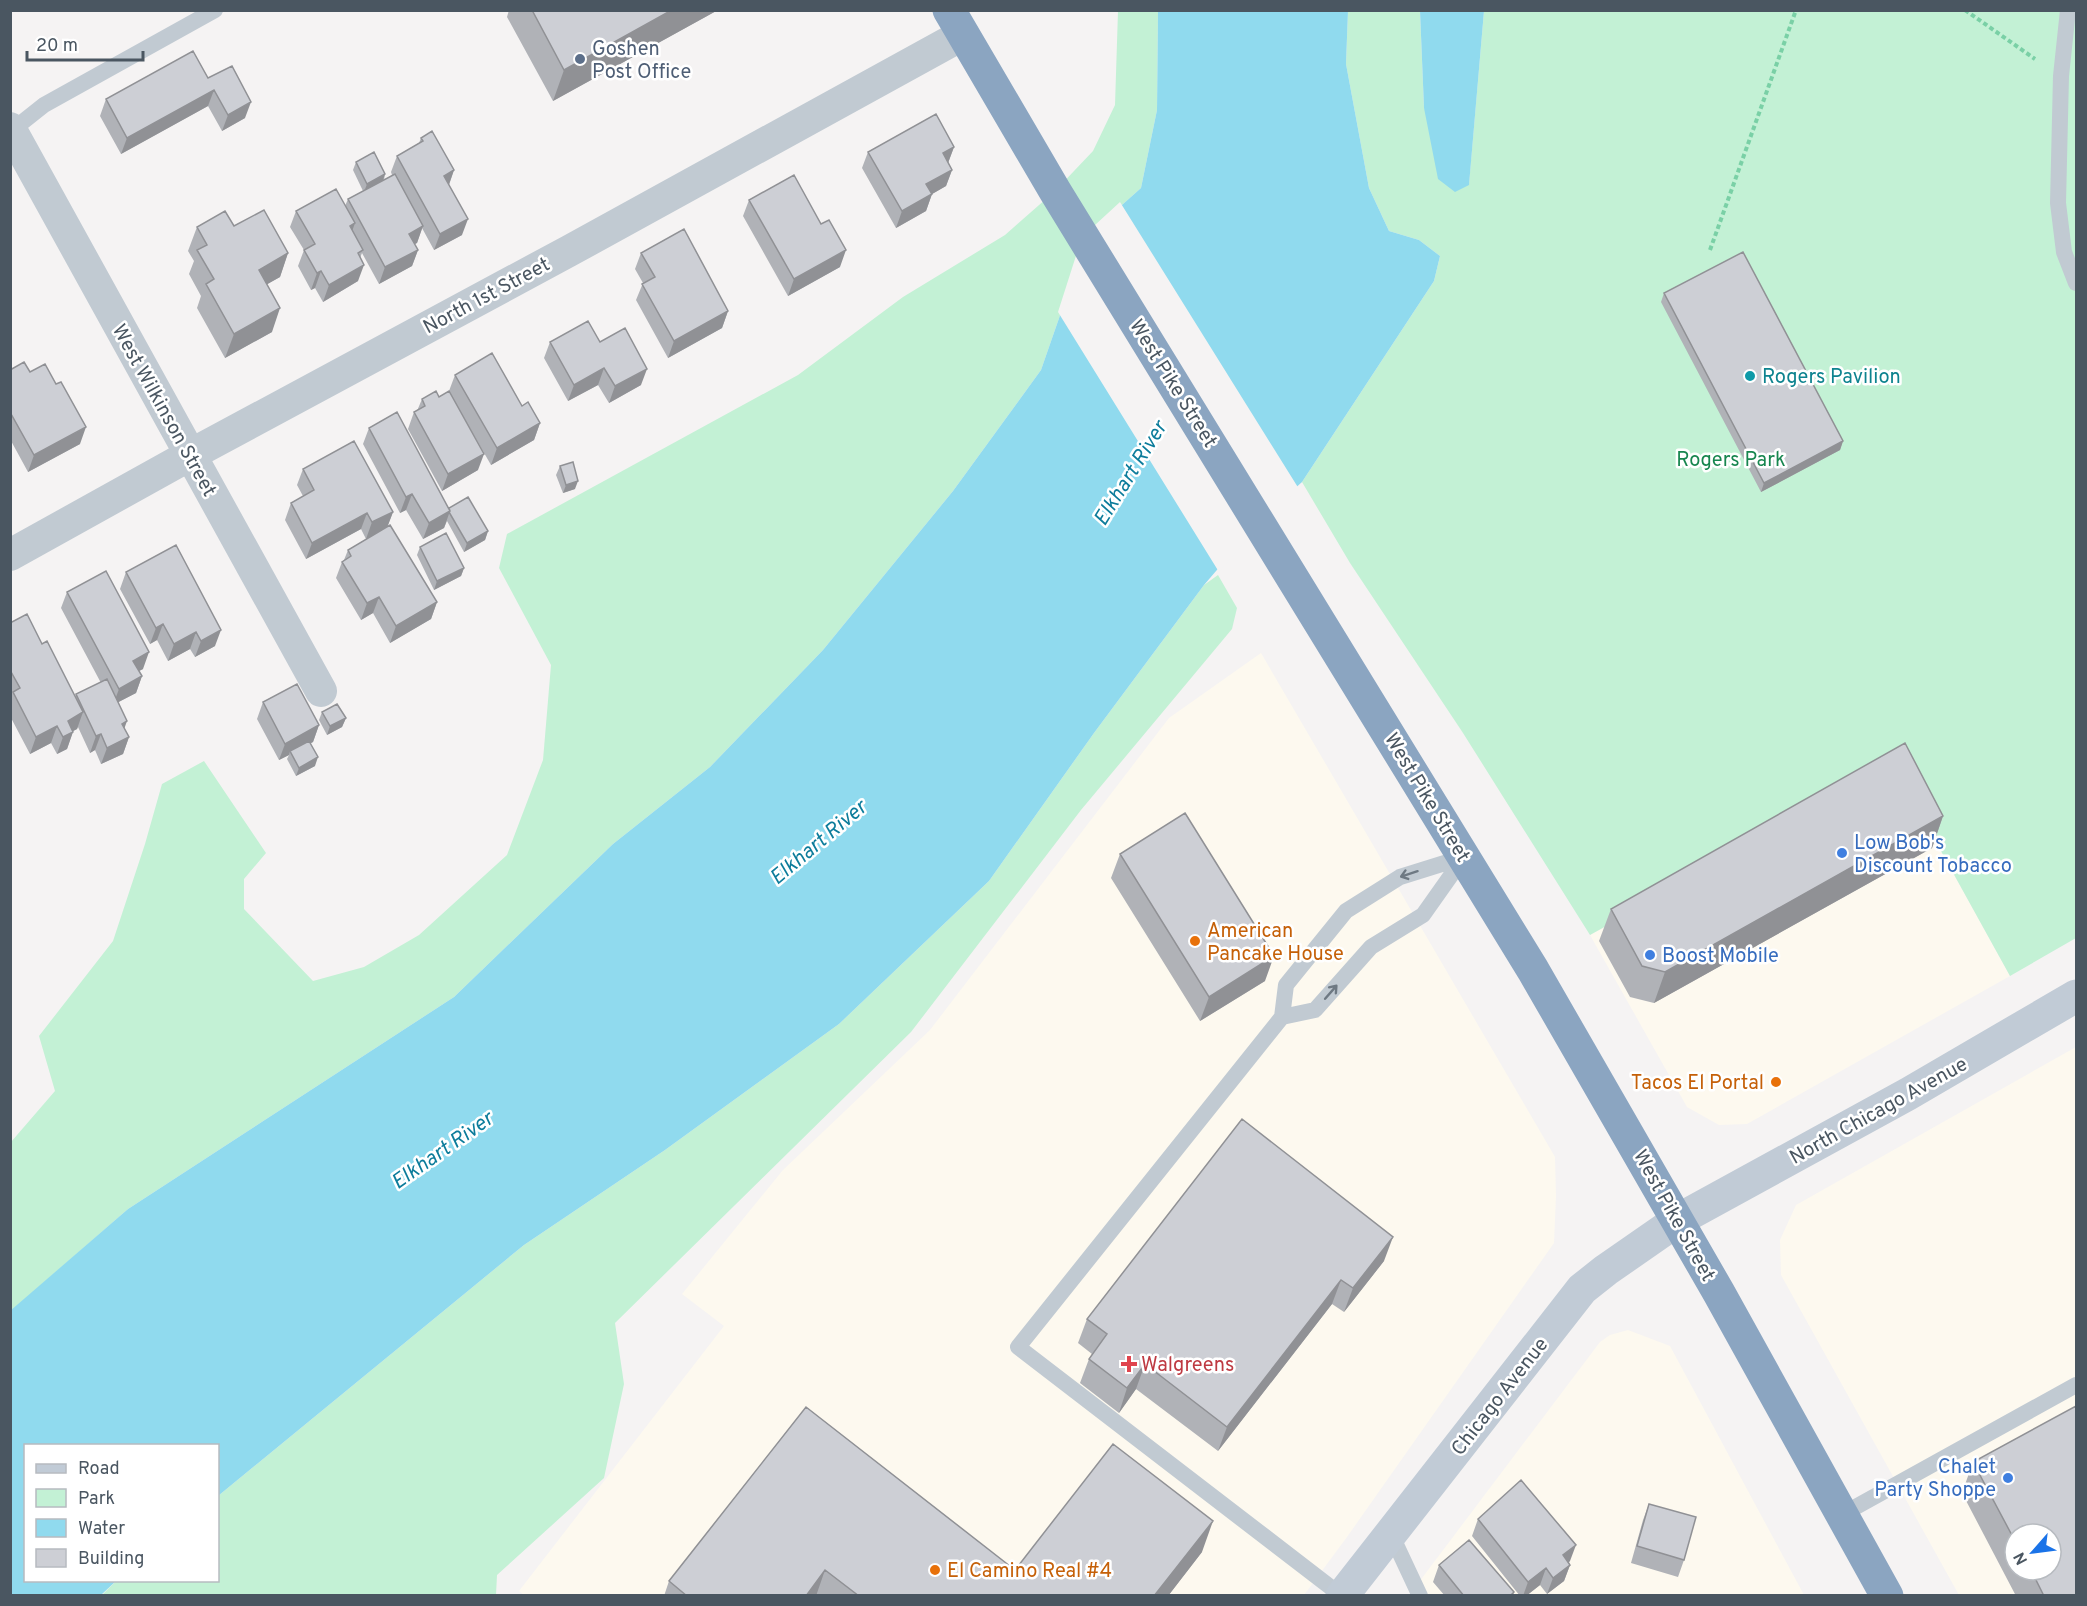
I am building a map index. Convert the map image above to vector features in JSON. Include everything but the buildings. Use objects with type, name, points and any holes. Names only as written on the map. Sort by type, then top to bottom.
[{"type":"highway","name":"West Pike Street","points":[[955,23],[1054,191],[1297,583],[1593,1071],[1887,1596]]},
{"type":"street","name":"North 1st Street","points":[[10,555],[190,455],[569,251],[955,23]]},
{"type":"street","name":"West Wilkinson Street","points":[[11,130],[321,691]]},
{"type":"street","name":"North Chicago Avenue","points":[[1678,1221],[1908,1094],[2076,996]]},
{"type":"street","name":"Chicago Avenue","points":[[1342,1596],[1582,1289],[1678,1221]]},
{"type":"lane","points":[[11,130],[44,105],[215,10]]},
{"type":"lane","points":[[2068,10],[2061,76],[2058,203],[2064,252],[2076,283]]},
{"type":"lane","points":[[1342,1596],[1018,1347],[1282,1017],[1286,985],[1346,912],[1400,877],[1464,857]]},
{"type":"lane","points":[[1282,1017],[1315,1010],[1371,947],[1423,915],[1464,857]]},
{"type":"lane","points":[[1843,1514],[2076,1385]]},
{"type":"lane","points":[[1391,1533],[1420,1596]]},
{"type":"path","points":[[1710,250],[1796,10]]},
{"type":"path","points":[[1965,10],[2061,76]]},
{"type":"shaded area","points":[[1261,653],[1555,1157],[1554,1243],[1304,1595],[525,1596],[519,1591],[724,1326],[682,1294],[783,1170],[930,1030],[1169,718]]},
{"type":"shaded area","points":[[1894,766],[2010,976],[1747,1124],[1719,1125],[1687,1107],[1590,935]]},
{"type":"shaded area","points":[[2076,1047],[2076,1595],[1959,1595],[1781,1275],[1780,1240],[1796,1205]]},
{"type":"shaded area","points":[[1628,1330],[1670,1346],[1804,1595],[1427,1596],[1419,1582],[1600,1342],[1610,1335]]},
{"type":"green space","points":[[1118,11],[1158,11],[1157,110],[1141,188],[1085,238],[1041,370],[953,491],[823,650],[710,767],[613,844],[454,997],[128,1209],[11,1311],[11,1142],[55,1091],[39,1036],[113,941],[162,784],[204,761],[266,853],[244,879],[244,909],[313,981],[364,967],[419,935],[507,855],[543,760],[551,665],[499,568],[507,534],[798,375],[903,297],[1005,235],[1055,191],[1093,151],[1115,105]]},
{"type":"green space","name":"Rogers Park","points":[[1348,11],[1420,11],[1424,108],[1469,184],[1484,11],[2076,11],[2076,938],[2010,976],[1894,766],[1590,935],[1463,733],[1350,563],[1302,482],[1434,281],[1440,256],[1419,240],[1389,231],[1369,188],[1346,64]]},
{"type":"green space","points":[[1218,575],[1237,608],[1232,629],[1081,810],[911,1032],[615,1323],[624,1384],[604,1478],[497,1575],[496,1595],[101,1596],[115,1582],[219,1582],[219,1495],[524,1245],[665,1150],[839,1024],[989,881],[1094,733],[1204,585]]},
{"type":"water","name":"Elkhart River","points":[[1158,11],[1348,11],[1346,64],[1369,188],[1389,231],[1419,240],[1440,256],[1434,281],[1302,482],[1259,521],[1204,585],[1094,733],[989,881],[839,1024],[665,1150],[524,1245],[219,1495],[219,1444],[24,1444],[24,1582],[115,1582],[101,1595],[11,1595],[10,1311],[128,1209],[454,997],[613,844],[710,767],[823,650],[953,491],[1041,370],[1085,238],[1141,188],[1157,110]]},
{"type":"water","points":[[1420,11],[1484,11],[1469,185],[1455,192],[1438,179],[1424,108]]},
{"type":"pier","points":[[1120,202],[1299,489],[1261,523],[1219,572],[1058,312],[1082,237]]},
{"type":"place","name":"Goshen Post Office","points":[[580,59]]},
{"type":"place","name":"Rogers Pavilion","points":[[1750,376]]},
{"type":"place","name":"Low Bob's Discount Tobacco","points":[[1842,853]]},
{"type":"place","name":"American Pancake House","points":[[1195,941]]},
{"type":"place","name":"Boost Mobile","points":[[1650,955]]},
{"type":"place","name":"Tacos El Portal","points":[[1776,1082]]},
{"type":"place","name":"Walgreens","points":[[1129,1364]]},
{"type":"place","name":"Chalet Party Shoppe","points":[[2008,1478]]},
{"type":"place","name":"El Camino Real #4","points":[[935,1570]]}]
